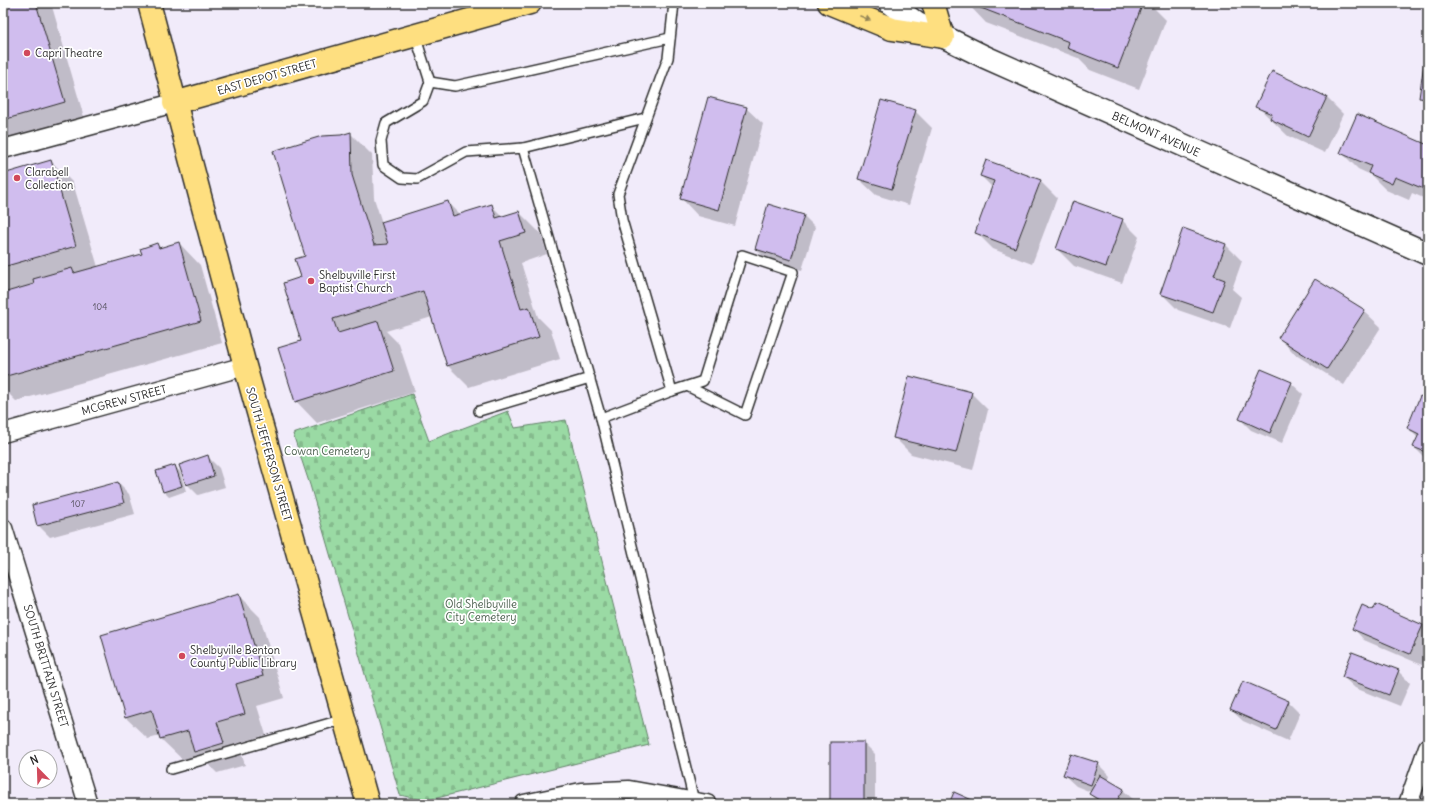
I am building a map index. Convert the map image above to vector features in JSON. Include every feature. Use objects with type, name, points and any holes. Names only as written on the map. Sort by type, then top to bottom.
[{"type":"main road","name":"SOUTH JEFFERSON STREET","points":[[149,3],[174,103],[245,366],[368,804]]},
{"type":"main road","name":"EAST DEPOT STREET","points":[[174,103],[530,3]]},
{"type":"main road","points":[[829,3],[892,29],[943,37],[933,3]]},
{"type":"main road","name":"BELMONT AVENUE","points":[[890,3],[916,23],[992,61],[1428,254]]},
{"type":"street","name":"EAST DEPOT STREET","points":[[3,149],[174,103]]},
{"type":"street","name":"MCGREW STREET","points":[[3,433],[245,366]]},
{"type":"street","name":"SOUTH BRITTAIN STREET","points":[[3,528],[88,804]]},
{"type":"street","points":[[1408,804],[1428,747]]},
{"type":"street","points":[[524,804],[581,792],[629,790],[701,803]]},
{"type":"lane","points":[[672,391],[622,220],[618,194],[668,58],[674,3]]},
{"type":"lane","points":[[415,35],[430,82],[423,101],[386,123],[381,141],[383,165],[402,178],[417,179],[466,152],[523,148],[646,118]]},
{"type":"lane","points":[[430,82],[455,86],[670,38]]},
{"type":"lane","points":[[523,148],[601,418],[701,803]]},
{"type":"lane","points":[[601,418],[672,391],[686,386],[703,381],[742,255],[793,272],[745,416],[686,386]]},
{"type":"lane","points":[[479,411],[590,378]]},
{"type":"lane","points":[[171,769],[344,718]]},
{"type":"green space","name":"Old Shelbyville City Cemetery","points":[[412,394],[429,441],[508,411],[515,428],[566,420],[649,745],[425,801],[400,795],[310,485],[293,434]]},
{"type":"building","name":"Capri Theatre","points":[[3,3],[36,3],[65,102],[3,120]]},
{"type":"building","points":[[968,3],[1034,3],[1040,5],[1040,3],[1143,3],[1118,68],[1067,48],[1069,42]]},
{"type":"building","points":[[1424,63],[1428,63],[1428,99],[1419,98]]},
{"type":"building","points":[[1272,71],[1327,97],[1308,137],[1270,119],[1272,114],[1255,107]]},
{"type":"building","points":[[708,97],[747,107],[719,210],[680,199]]},
{"type":"building","points":[[881,100],[916,110],[892,189],[858,179]]},
{"type":"building","points":[[1357,114],[1428,145],[1428,179],[1424,189],[1395,177],[1392,184],[1368,173],[1371,166],[1340,153]]},
{"type":"building","points":[[351,132],[352,175],[374,245],[388,244],[381,222],[448,201],[453,216],[492,204],[496,218],[519,211],[526,233],[500,241],[521,309],[529,307],[539,337],[447,366],[423,291],[333,319],[338,333],[378,321],[394,371],[295,402],[278,348],[301,341],[283,283],[301,277],[295,259],[305,256],[273,151],[322,136],[341,135]]},
{"type":"building","points":[[51,160],[76,246],[3,267],[3,174]]},
{"type":"building","points":[[986,160],[1041,180],[1015,248],[975,233],[994,181],[980,176]]},
{"type":"building","points":[[1073,201],[1123,219],[1106,267],[1056,249]]},
{"type":"building","points":[[768,204],[804,215],[791,260],[755,249]]},
{"type":"building","points":[[1183,228],[1226,244],[1214,276],[1225,280],[1213,312],[1160,294]]},
{"type":"building","points":[[179,242],[201,321],[3,377],[3,293],[34,284],[33,279],[72,268],[74,273],[142,254],[140,249],[157,243],[159,248]]},
{"type":"building","points":[[1315,279],[1365,310],[1327,369],[1278,338]]},
{"type":"building","points":[[1261,369],[1292,382],[1270,433],[1239,419]]},
{"type":"building","points":[[909,376],[972,392],[956,453],[893,438]]},
{"type":"building","points":[[1420,396],[1428,399],[1428,453],[1413,447],[1419,434],[1407,428]]},
{"type":"building","points":[[208,455],[214,476],[186,485],[179,465]]},
{"type":"building","points":[[175,465],[182,486],[163,492],[156,471]]},
{"type":"building","points":[[118,482],[124,503],[37,526],[32,505]]},
{"type":"building","name":"Shelbyville Benton County Public Library","points":[[239,594],[263,676],[236,684],[245,714],[217,722],[224,743],[194,752],[188,731],[160,739],[152,710],[125,718],[101,635]]},
{"type":"building","points":[[1376,604],[1423,625],[1410,654],[1352,629],[1362,605],[1373,610]]},
{"type":"building","points":[[1352,652],[1399,670],[1389,695],[1342,677]]},
{"type":"building","points":[[1243,681],[1289,701],[1276,730],[1230,710]]},
{"type":"building","points":[[830,742],[864,742],[864,804],[830,804]]},
{"type":"building","points":[[1071,754],[1099,763],[1091,785],[1063,775]]},
{"type":"building","points":[[1100,775],[1124,789],[1115,804],[1106,804],[1089,794]]},
{"type":"building","points":[[954,792],[981,804],[949,804]]},
{"type":"place","name":"Capri Theatre","points":[[27,53]]},
{"type":"place","name":"Clarabell Collection","points":[[17,178]]},
{"type":"place","name":"Shelbyville First Baptist Church","points":[[311,281]]},
{"type":"place","name":"Shelbyville Benton County Public Library","points":[[182,656]]},
{"type":"park label","name":"Cowan Cemetery","points":[[327,451]]}]
